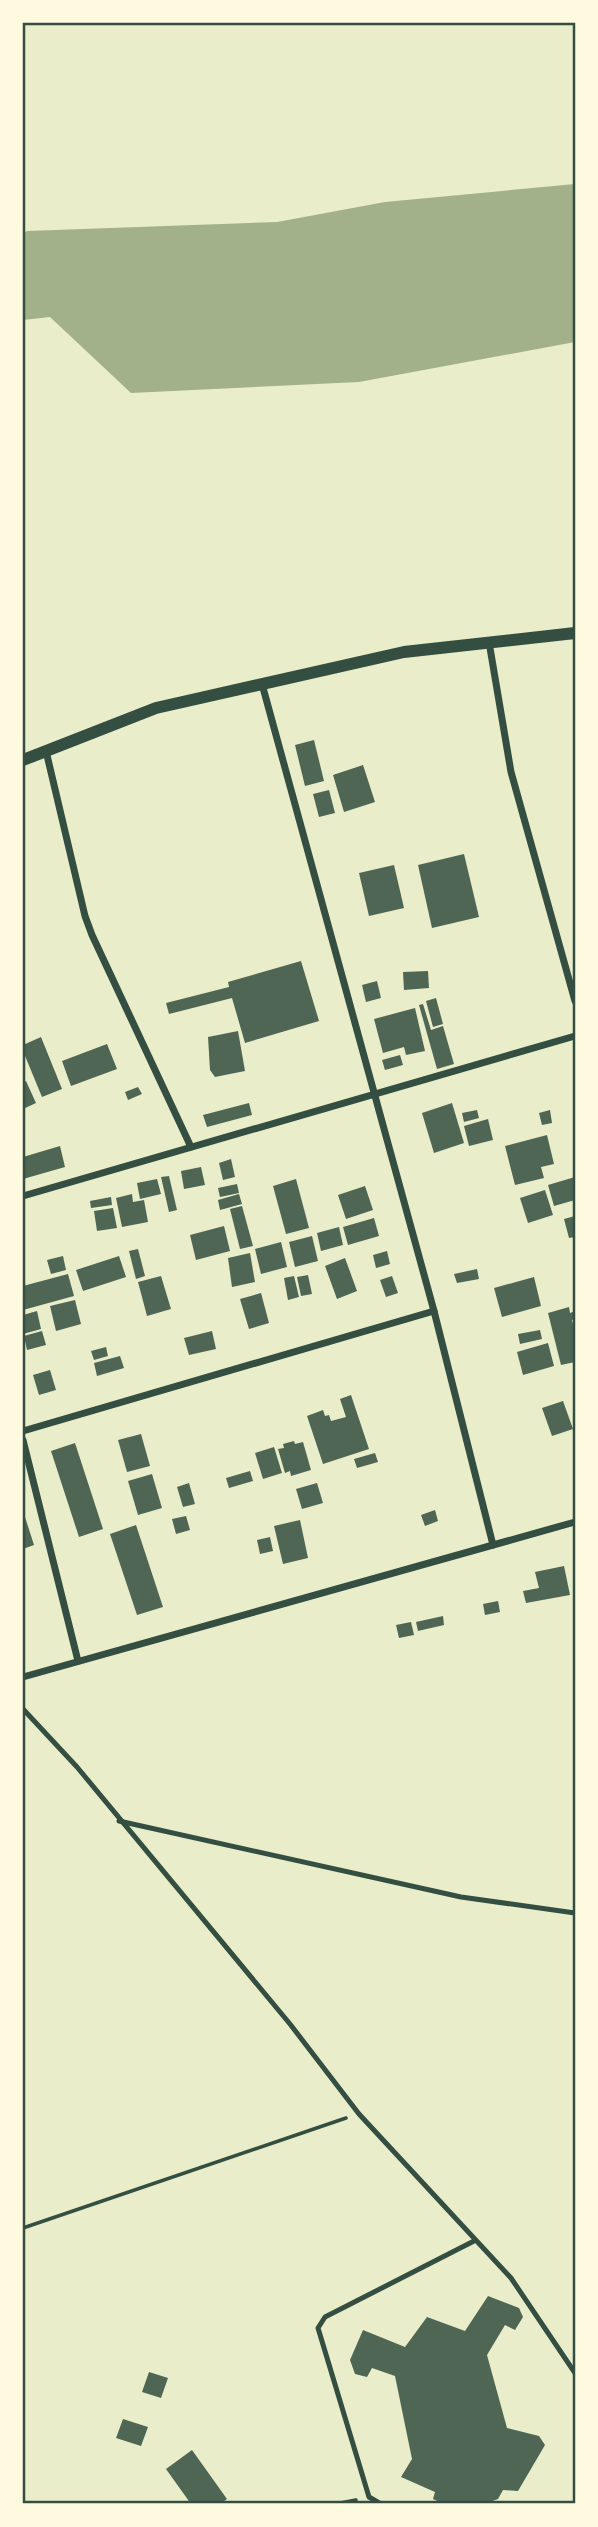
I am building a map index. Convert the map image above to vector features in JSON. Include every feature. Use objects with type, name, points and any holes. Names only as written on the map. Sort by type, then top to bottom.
[{"type":"street","points":[[23,760],[156,708],[404,652],[575,633]]},
{"type":"street","points":[[489,642],[511,772],[575,1001]]},
{"type":"street","points":[[262,684],[434,1311],[493,1545]]},
{"type":"street","points":[[46,751],[85,916],[191,1147]]},
{"type":"street","points":[[23,1196],[575,1036]]},
{"type":"street","points":[[23,1431],[434,1311]]},
{"type":"street","points":[[23,1440],[78,1661]]},
{"type":"street","points":[[23,1677],[575,1522]]},
{"type":"lane","points":[[23,1709],[76,1767],[290,2024],[359,2113],[474,2241],[511,2278],[575,2373]]},
{"type":"lane","points":[[119,1821],[461,1897],[575,1913]]},
{"type":"lane","points":[[381,2504],[369,2497],[318,2328],[319,2323],[325,2317],[474,2241]]},
{"type":"path","points":[[23,2228],[359,2113]]},
{"type":"path","points":[[335,2504],[369,2497]]},
{"type":"shaded area","points":[[575,184],[575,342],[359,382],[131,393],[50,317],[23,320],[23,234],[27,231],[277,222],[385,202]]},
{"type":"building","points":[[314,740],[324,781],[305,786],[295,745]]},
{"type":"building","points":[[363,765],[375,802],[344,812],[333,775]]},
{"type":"building","points":[[329,790],[335,813],[319,817],[313,794]]},
{"type":"building","points":[[464,854],[479,917],[432,928],[418,865]]},
{"type":"building","points":[[394,865],[404,908],[369,916],[359,873]]},
{"type":"building","points":[[301,961],[319,1021],[245,1043],[232,998],[169,1014],[166,1003],[229,987],[228,982]]},
{"type":"building","points":[[428,971],[429,988],[404,990],[403,972]]},
{"type":"building","points":[[377,981],[381,998],[366,1002],[362,985]]},
{"type":"building","points":[[436,998],[443,1024],[433,1027],[426,1001]]},
{"type":"building","points":[[423,1004],[431,1030],[443,1026],[454,1064],[437,1069],[419,1005]]},
{"type":"building","points":[[415,1008],[425,1051],[406,1055],[404,1047],[383,1053],[374,1019]]},
{"type":"building","points":[[238,1031],[245,1071],[215,1077],[210,1070],[208,1037]]},
{"type":"building","points":[[41,1037],[62,1089],[42,1097],[23,1051],[23,1045]]},
{"type":"building","points":[[107,1044],[117,1069],[71,1086],[62,1061]]},
{"type":"building","points":[[400,1055],[403,1065],[385,1070],[382,1060]]},
{"type":"building","points":[[26,1081],[36,1103],[23,1109],[23,1083]]},
{"type":"building","points":[[138,1087],[142,1094],[128,1100],[125,1092]]},
{"type":"building","points":[[249,1103],[252,1115],[207,1127],[203,1115]]},
{"type":"building","points":[[452,1103],[464,1143],[434,1153],[422,1113]]},
{"type":"building","points":[[477,1110],[479,1118],[464,1122],[462,1113]]},
{"type":"building","points":[[550,1110],[552,1123],[542,1125],[539,1113]]},
{"type":"building","points":[[488,1119],[493,1140],[469,1146],[464,1126]]},
{"type":"building","points":[[547,1135],[554,1164],[541,1167],[544,1178],[515,1185],[505,1146]]},
{"type":"building","points":[[60,1146],[65,1167],[23,1179],[23,1157]]},
{"type":"building","points":[[231,1159],[235,1177],[223,1180],[219,1163]]},
{"type":"building","points":[[201,1167],[205,1185],[184,1189],[181,1171]]},
{"type":"building","points":[[169,1176],[177,1210],[169,1212],[161,1177]]},
{"type":"building","points":[[575,1177],[575,1200],[554,1206],[548,1185]]},
{"type":"building","points":[[157,1179],[161,1194],[140,1199],[137,1183]]},
{"type":"building","points":[[296,1179],[309,1228],[286,1234],[273,1186]]},
{"type":"building","points":[[237,1184],[239,1193],[220,1197],[218,1188]]},
{"type":"building","points":[[365,1186],[373,1210],[346,1219],[338,1195]]},
{"type":"building","points":[[545,1190],[553,1215],[528,1223],[520,1198]]},
{"type":"building","points":[[132,1194],[133,1202],[144,1200],[148,1222],[122,1227],[116,1198]]},
{"type":"building","points":[[239,1194],[242,1204],[220,1210],[218,1200]]},
{"type":"building","points":[[111,1197],[112,1205],[91,1208],[90,1201]]},
{"type":"building","points":[[242,1206],[253,1246],[240,1249],[230,1209]]},
{"type":"building","points":[[113,1208],[117,1228],[97,1231],[94,1211]]},
{"type":"building","points":[[575,1216],[575,1237],[569,1238],[564,1219]]},
{"type":"building","points":[[374,1218],[379,1236],[348,1245],[343,1227]]},
{"type":"building","points":[[224,1226],[230,1251],[196,1260],[190,1235]]},
{"type":"building","points":[[339,1227],[343,1245],[321,1251],[317,1233]]},
{"type":"building","points":[[312,1236],[318,1261],[295,1267],[289,1242]]},
{"type":"building","points":[[281,1242],[287,1267],[261,1274],[255,1249]]},
{"type":"building","points":[[138,1249],[145,1276],[136,1279],[129,1251]]},
{"type":"building","points":[[387,1251],[390,1264],[376,1268],[373,1255]]},
{"type":"building","points":[[250,1253],[255,1282],[232,1287],[228,1258]]},
{"type":"building","points":[[63,1256],[66,1270],[51,1274],[47,1260]]},
{"type":"building","points":[[119,1256],[126,1277],[83,1291],[76,1270]]},
{"type":"building","points":[[345,1258],[357,1291],[337,1299],[325,1266]]},
{"type":"building","points":[[477,1269],[479,1279],[457,1283],[454,1274]]},
{"type":"building","points":[[68,1274],[74,1296],[23,1310],[23,1286]]},
{"type":"building","points":[[308,1275],[312,1294],[301,1296],[297,1277]]},
{"type":"building","points":[[161,1276],[171,1309],[147,1316],[138,1282]]},
{"type":"building","points":[[294,1276],[299,1297],[288,1300],[284,1278]]},
{"type":"building","points":[[392,1276],[398,1293],[386,1297],[380,1280]]},
{"type":"building","points":[[534,1277],[541,1306],[502,1317],[494,1288]]},
{"type":"building","points":[[261,1293],[269,1323],[249,1329],[240,1299]]},
{"type":"building","points":[[75,1300],[81,1324],[56,1331],[50,1306]]},
{"type":"building","points":[[569,1307],[570,1313],[575,1311],[575,1319],[572,1320],[575,1324],[575,1362],[561,1365],[548,1313]]},
{"type":"building","points":[[37,1311],[41,1329],[23,1334],[23,1315]]},
{"type":"building","points":[[540,1330],[542,1339],[520,1344],[518,1334]]},
{"type":"building","points":[[42,1331],[46,1345],[27,1350],[24,1336]]},
{"type":"building","points":[[212,1331],[216,1349],[189,1355],[184,1338]]},
{"type":"building","points":[[548,1343],[554,1366],[523,1375],[517,1352]]},
{"type":"building","points":[[106,1347],[108,1356],[94,1360],[91,1351]]},
{"type":"building","points":[[120,1356],[124,1368],[97,1376],[94,1363]]},
{"type":"building","points":[[50,1370],[56,1390],[39,1395],[33,1375]]},
{"type":"building","points":[[351,1395],[369,1449],[323,1464],[307,1416],[323,1410],[331,1421],[346,1417],[340,1399]]},
{"type":"building","points":[[563,1401],[573,1429],[552,1436],[542,1408]]},
{"type":"building","points":[[141,1434],[150,1466],[127,1472],[118,1440]]},
{"type":"building","points":[[294,1441],[295,1444],[303,1442],[311,1470],[291,1476],[290,1471],[285,1473],[278,1449],[284,1448],[283,1444]]},
{"type":"building","points":[[75,1443],[103,1529],[79,1537],[51,1451]]},
{"type":"building","points":[[274,1447],[282,1473],[263,1479],[255,1453]]},
{"type":"building","points":[[375,1453],[378,1462],[357,1468],[354,1459]]},
{"type":"building","points":[[250,1471],[253,1481],[229,1488],[226,1478]]},
{"type":"building","points":[[152,1474],[162,1508],[138,1515],[128,1481]]},
{"type":"building","points":[[189,1483],[195,1504],[183,1507],[177,1487]]},
{"type":"building","points":[[317,1483],[323,1503],[302,1509],[296,1489]]},
{"type":"building","points":[[435,1510],[438,1521],[425,1526],[421,1515]]},
{"type":"building","points":[[186,1516],[190,1530],[176,1534],[172,1519]]},
{"type":"building","points":[[23,1517],[34,1545],[23,1549]]},
{"type":"building","points":[[300,1520],[308,1558],[283,1564],[274,1526]]},
{"type":"building","points":[[136,1525],[163,1607],[137,1615],[110,1534]]},
{"type":"building","points":[[270,1537],[273,1551],[260,1554],[257,1540]]},
{"type":"building","points":[[564,1566],[570,1595],[526,1603],[523,1591],[539,1588],[535,1572]]},
{"type":"building","points":[[498,1601],[500,1612],[485,1615],[483,1604]]},
{"type":"building","points":[[443,1616],[444,1625],[418,1631],[416,1622]]},
{"type":"building","points":[[411,1622],[414,1635],[399,1638],[396,1625]]},
{"type":"building","points":[[488,2296],[519,2308],[523,2317],[515,2330],[505,2325],[487,2355],[507,2428],[539,2436],[545,2445],[518,2491],[503,2490],[498,2499],[484,2504],[462,2504],[456,2501],[453,2504],[444,2504],[433,2499],[435,2492],[401,2477],[412,2459],[395,2376],[372,2368],[367,2377],[355,2374],[350,2360],[363,2330],[405,2347],[427,2317],[465,2331]]},
{"type":"building","points":[[149,2372],[168,2378],[161,2398],[142,2392]]},
{"type":"building","points":[[123,2419],[148,2427],[141,2446],[116,2438]]},
{"type":"building","points":[[192,2450],[227,2499],[220,2504],[191,2504],[166,2469]]}]
